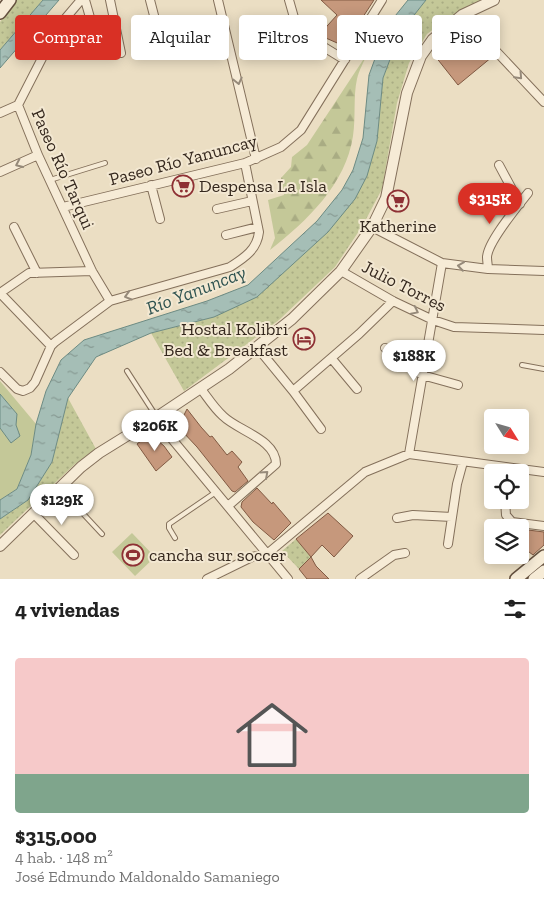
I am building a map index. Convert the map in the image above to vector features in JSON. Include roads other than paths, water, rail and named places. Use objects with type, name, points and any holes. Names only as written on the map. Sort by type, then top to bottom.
[{"type":"main road","points":[[0,13],[10,0]]},
{"type":"main road","points":[[516,579],[544,556]]},
{"type":"main road","points":[[534,579],[544,571]]},
{"type":"street","name":"Paseo Río Tarqui","points":[[68,15],[80,0]]},
{"type":"street","points":[[85,0],[89,15]]},
{"type":"street","points":[[110,0],[122,53]]},
{"type":"street","points":[[150,0],[154,15]]},
{"type":"street","points":[[218,0],[256,159]]},
{"type":"street","points":[[289,0],[296,28],[337,55]]},
{"type":"street","name":"Paseo Río Yanuncay","points":[[373,15],[382,0]]},
{"type":"street","points":[[462,15],[494,0]]},
{"type":"street","points":[[0,546],[59,488],[99,453],[201,389],[257,347],[308,304],[341,271],[372,227],[386,198],[407,93],[416,65],[432,40]]},
{"type":"street","points":[[500,55],[544,102]]},
{"type":"street","name":"Paseo Río Tarqui","points":[[41,60],[18,105],[38,155],[92,272],[110,301]]},
{"type":"street","name":"Paseo Río Yanuncay","points":[[63,207],[245,163],[281,148],[301,130],[345,60]]},
{"type":"street","points":[[0,113],[18,105]]},
{"type":"street","points":[[0,172],[38,155]]},
{"type":"street","points":[[0,372],[16,388],[23,391],[30,388],[35,382],[51,346],[110,301],[230,267],[242,260],[254,249],[258,240],[258,227],[245,163]]},
{"type":"street","points":[[499,165],[520,204]]},
{"type":"street","points":[[150,185],[160,219]]},
{"type":"street","points":[[488,269],[487,257],[491,245],[528,193]]},
{"type":"street","points":[[218,209],[252,201]]},
{"type":"street","points":[[14,227],[37,273]]},
{"type":"street","points":[[226,235],[258,227]]},
{"type":"street","points":[[372,227],[442,263],[488,269],[544,271]]},
{"type":"street","points":[[409,454],[442,263]]},
{"type":"street","name":"Julio Torres","points":[[341,271],[433,320],[454,327],[544,330]]},
{"type":"street","points":[[51,346],[0,293],[29,274],[92,272]]},
{"type":"street","points":[[293,391],[332,359],[393,300]]},
{"type":"street","points":[[257,347],[321,429]]},
{"type":"street","points":[[385,348],[422,374],[458,385]]},
{"type":"street","points":[[332,359],[357,389]]},
{"type":"street","points":[[201,389],[222,415],[232,424],[265,443],[276,457],[276,464],[228,506]]},
{"type":"street","points":[[157,418],[162,427],[288,579]]},
{"type":"street","points":[[207,579],[252,557],[267,554],[365,472],[409,454],[484,466]]},
{"type":"street","points":[[448,544],[457,484],[463,462]]},
{"type":"street","points":[[529,471],[544,472]]},
{"type":"street","points":[[506,509],[506,515],[512,522],[544,526]]},
{"type":"street","points":[[33,513],[74,555]]},
{"type":"street","points":[[397,518],[413,514],[452,518]]},
{"type":"street","points":[[360,579],[394,556],[405,553]]},
{"type":"lane","points":[[50,180],[105,163]]},
{"type":"lane","points":[[522,365],[544,369]]},
{"type":"lane","points":[[127,371],[157,418]]},
{"type":"lane","points":[[59,488],[102,534]]},
{"type":"lane","points":[[175,538],[168,528],[169,524],[216,492]]},
{"type":"water","points":[[43,0],[59,0],[46,15],[30,15]]},
{"type":"water","points":[[408,0],[426,0],[414,15],[396,15]]},
{"type":"water","points":[[15,33],[15,51],[0,68],[0,50]]},
{"type":"water","points":[[375,60],[390,60],[383,78],[377,141],[367,176],[355,199],[328,232],[257,297],[214,317],[151,333],[96,357],[68,398],[52,462],[28,500],[0,519],[0,500],[17,489],[31,455],[36,424],[46,391],[61,360],[84,340],[207,301],[248,285],[317,221],[342,190],[353,170],[363,138],[369,75]]},
{"type":"water","points":[[0,394],[17,414],[16,425],[20,436],[11,443],[0,428]]},
{"type":"place","name":"Despensa La Isla","points":[[183,186]]},
{"type":"place","name":"Katherine","points":[[398,201]]},
{"type":"place","name":"Hostal Kolibri Bed & Breakfast","points":[[304,339]]},
{"type":"place","name":"cancha sur soccer","points":[[133,555]]},
{"type":"water label","name":"Río Yanuncay","points":[[196,290]]}]
